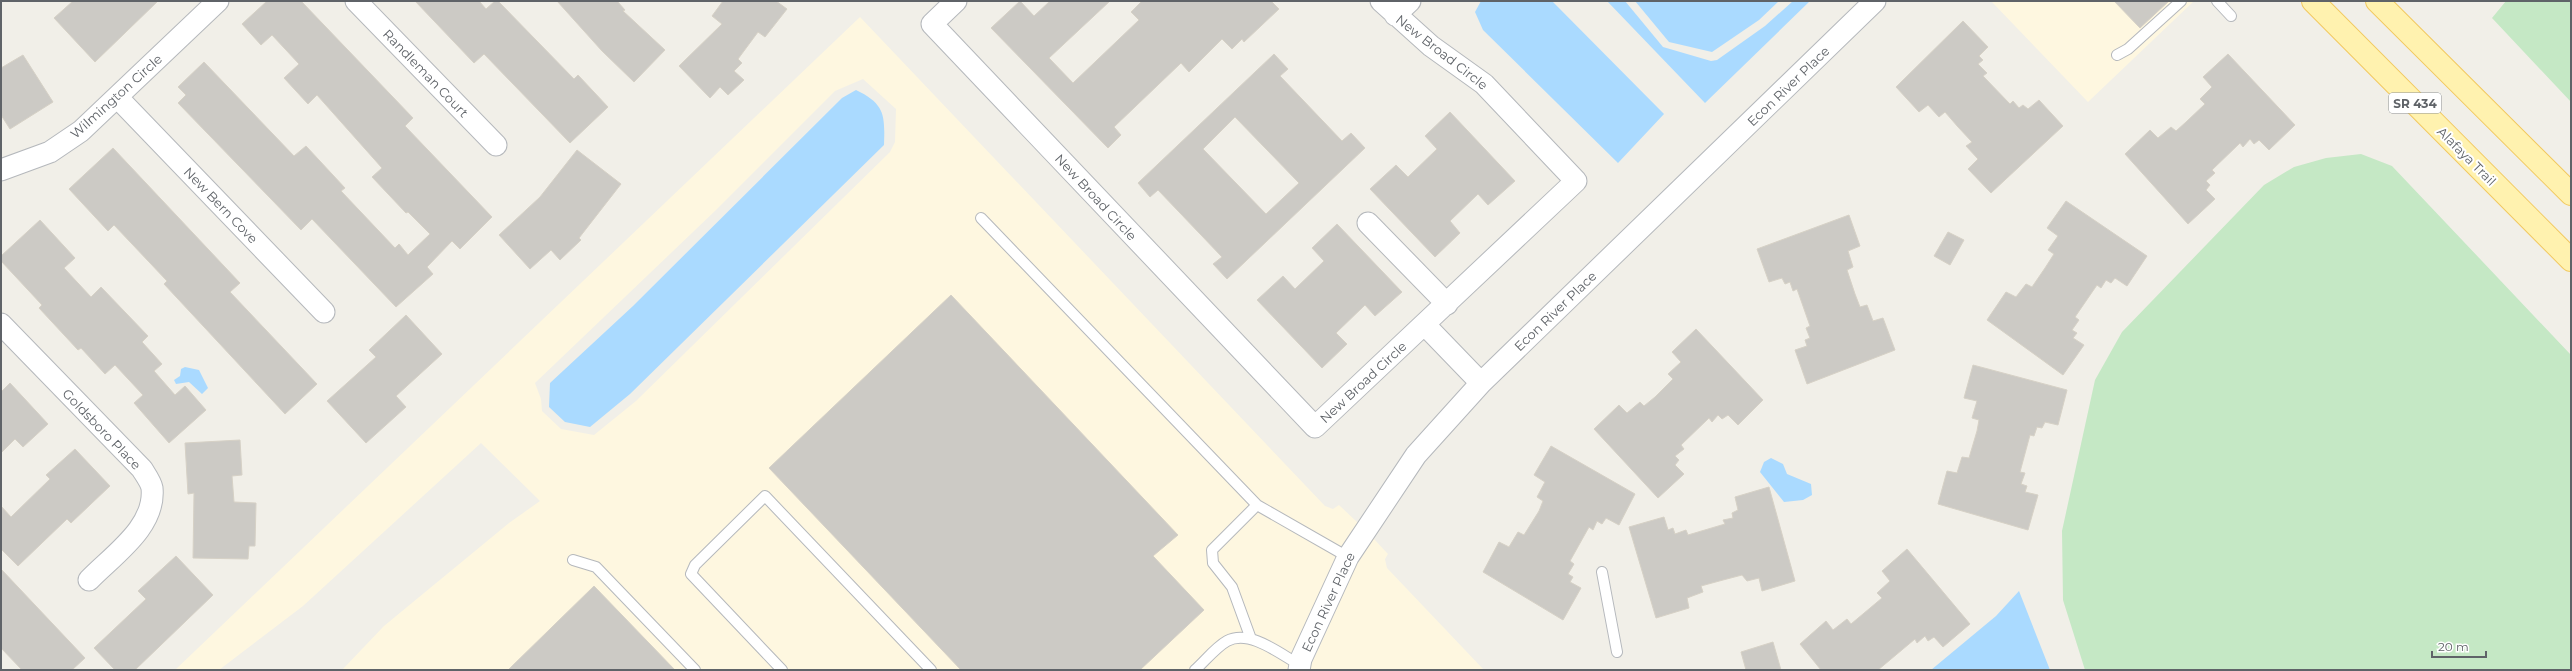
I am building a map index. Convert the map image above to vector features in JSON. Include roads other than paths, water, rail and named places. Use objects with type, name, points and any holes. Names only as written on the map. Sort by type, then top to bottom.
[{"type":"main road","name":"Alafaya Trail","points":[[2314,1],[2571,260]]},
{"type":"main road","points":[[2378,1],[2571,194]]},
{"type":"street","name":"Wilmington Circle","points":[[1,170],[50,152],[81,131],[218,1]]},
{"type":"street","name":"Randleman Court","points":[[356,1],[496,145]]},
{"type":"street","name":"New Broad Circle","points":[[956,1],[932,24],[1315,428],[1576,181],[1484,84],[1431,46],[1396,6]]},
{"type":"street","name":"Econ River Place","points":[[1299,668],[1348,557],[1416,455],[1480,383],[1875,1]]},
{"type":"street","name":"New Bern Cove","points":[[117,97],[324,312]]},
{"type":"street","points":[[1368,223],[1447,304]]},
{"type":"street","points":[[1425,325],[1480,383]]},
{"type":"street","name":"Goldsboro Place","points":[[2,326],[142,469],[152,487],[151,505],[145,523],[89,580]]},
{"type":"lane","points":[[2117,55],[2128,49],[2181,1]]},
{"type":"lane","points":[[2217,1],[2231,16]]},
{"type":"lane","points":[[981,218],[1257,505],[1348,557]]},
{"type":"lane","points":[[782,670],[691,574],[695,565],[765,496],[931,670]]},
{"type":"lane","points":[[1251,639],[1232,587],[1213,563],[1212,550],[1257,505]]},
{"type":"lane","points":[[573,560],[596,567],[695,670]]},
{"type":"lane","points":[[1602,572],[1617,652]]},
{"type":"lane","points":[[1195,670],[1226,642],[1238,637],[1251,639],[1299,668]]},
{"type":"water","points":[[1481,1],[1552,1],[1664,114],[1618,163],[1483,30],[1475,12]]},
{"type":"water","points":[[1607,1],[1625,1],[1663,47],[1711,61],[1717,60],[1765,26],[1793,1],[1810,1],[1705,103]]},
{"type":"water","points":[[1635,1],[1779,1],[1759,20],[1712,52],[1669,42]]},
{"type":"water","points":[[856,90],[873,100],[878,106],[883,118],[884,145],[630,394],[590,427],[565,422],[549,407],[550,383],[633,306],[842,98]]},
{"type":"water","points":[[185,367],[199,370],[208,388],[202,394],[189,382],[176,384],[174,380],[180,376],[181,369]]},
{"type":"water","points":[[1771,458],[1783,464],[1787,474],[1811,484],[1812,495],[1803,500],[1784,502],[1760,472],[1764,462]]},
{"type":"water","points":[[2019,591],[2050,670],[1931,670],[1996,616]]}]
